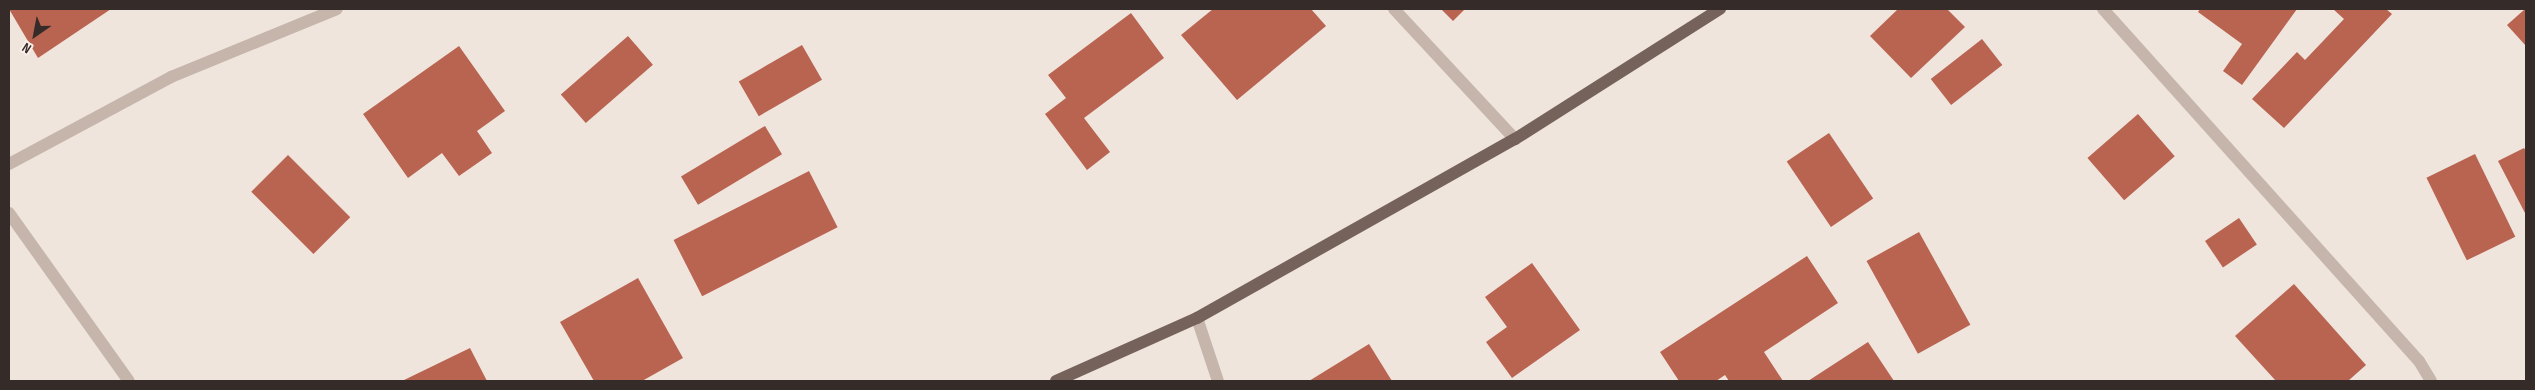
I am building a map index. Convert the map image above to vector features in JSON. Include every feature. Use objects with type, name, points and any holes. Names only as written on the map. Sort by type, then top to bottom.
[{"type":"main road","points":[[1056,381],[1197,318],[1515,139],[1720,9]]},
{"type":"street","points":[[9,164],[171,77],[338,9]]},
{"type":"street","points":[[1394,9],[1515,139]]},
{"type":"street","points":[[2102,9],[2412,353],[2431,381]]},
{"type":"street","points":[[9,213],[129,381]]},
{"type":"street","points":[[1197,318],[1218,381]]},
{"type":"building","points":[[9,9],[111,9],[38,58]]},
{"type":"building","points":[[1213,9],[1311,9],[1326,26],[1237,100],[1181,35]]},
{"type":"building","points":[[1441,9],[1465,9],[1453,21]]},
{"type":"building","points":[[1898,9],[1947,9],[1965,27],[1911,78],[1870,36]]},
{"type":"building","points":[[2200,9],[2297,9],[2242,85],[2223,71],[2242,44],[2198,12]]},
{"type":"building","points":[[2333,9],[2386,9],[2392,14],[2284,128],[2252,99],[2297,52],[2305,60],[2344,19]]},
{"type":"building","points":[[2526,9],[2526,46],[2507,25]]},
{"type":"building","points":[[1131,13],[1164,58],[1084,118],[1110,152],[1087,170],[1045,114],[1066,98],[1048,75]]},
{"type":"building","points":[[628,36],[653,65],[586,123],[561,94]]},
{"type":"building","points":[[1982,39],[2002,65],[1951,105],[1931,79]]},
{"type":"building","points":[[802,45],[822,80],[759,116],[739,82]]},
{"type":"building","points":[[459,46],[505,111],[477,131],[492,153],[459,176],[442,153],[408,178],[363,114]]},
{"type":"building","points":[[2138,114],[2175,156],[2124,200],[2087,158]]},
{"type":"building","points":[[765,126],[782,154],[698,205],[681,176]]},
{"type":"building","points":[[1829,133],[1873,198],[1831,227],[1787,162]]},
{"type":"building","points":[[2524,148],[2526,151],[2525,213],[2498,161]]},
{"type":"building","points":[[2475,154],[2515,237],[2467,260],[2426,178]]},
{"type":"building","points":[[288,155],[350,217],[313,254],[251,192]]},
{"type":"building","points":[[809,171],[838,227],[702,296],[674,240]]},
{"type":"building","points":[[2239,218],[2257,245],[2223,267],[2205,241]]},
{"type":"building","points":[[1919,232],[1970,325],[1918,354],[1867,261]]},
{"type":"building","points":[[1807,256],[1838,303],[1764,352],[1783,381],[1729,381],[1725,375],[1716,381],[1679,381],[1660,352]]},
{"type":"building","points":[[1532,263],[1580,330],[1512,378],[1486,342],[1507,327],[1485,297]]},
{"type":"building","points":[[638,278],[683,358],[642,381],[594,381],[560,322]]},
{"type":"building","points":[[2294,284],[2366,365],[2348,381],[2276,381],[2235,336]]},
{"type":"building","points":[[1868,342],[1894,381],[1808,381]]},
{"type":"building","points":[[1369,344],[1392,381],[1309,381]]},
{"type":"building","points":[[470,348],[487,381],[402,381]]}]
